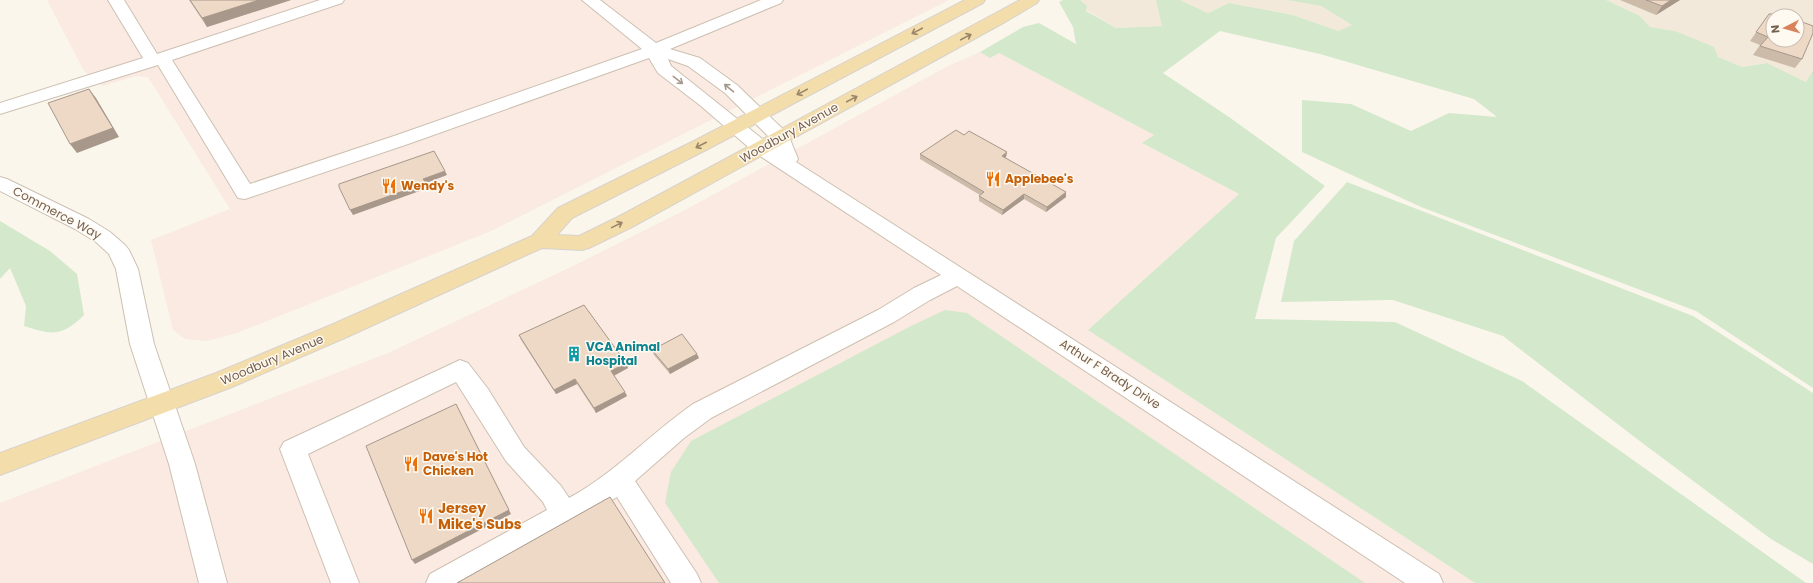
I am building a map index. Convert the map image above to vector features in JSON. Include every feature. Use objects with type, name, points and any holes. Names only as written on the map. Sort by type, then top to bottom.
[{"type":"main road","name":"Woodbury Avenue","points":[[0,464],[163,404],[339,332],[539,241],[565,213],[736,127],[977,0]]},
{"type":"main road","name":"Woodbury Avenue","points":[[539,241],[582,242],[678,194],[999,19],[1031,0]]},
{"type":"street","points":[[116,0],[245,193],[411,137],[654,50],[775,0]]},
{"type":"street","points":[[0,109],[157,60],[336,0]]},
{"type":"street","points":[[590,0],[654,50],[694,62],[731,89],[781,138],[790,166]]},
{"type":"street","name":"Arthur F Brady Drive","points":[[654,50],[664,69],[761,148],[1429,583]]},
{"type":"street","name":"Commerce Way","points":[[0,183],[82,224],[103,237],[118,250],[126,270],[142,344],[182,464],[213,583]]},
{"type":"street","points":[[440,583],[599,495],[620,480],[676,430],[702,411],[886,316],[922,294],[958,276]]},
{"type":"street","points":[[345,583],[293,449],[460,369],[479,396],[514,454],[552,494],[564,515]]},
{"type":"street","points":[[620,480],[687,583]]},
{"type":"shaded area","points":[[47,0],[949,0],[491,231],[237,333],[207,341],[185,339],[173,330],[151,240],[230,209],[148,77],[136,76],[103,86],[84,71]]},
{"type":"shaded area","points":[[1080,0],[1156,0],[1163,26],[1116,28],[1086,10]]},
{"type":"shaded area","points":[[1180,0],[1286,0],[1321,6],[1352,25],[1338,31],[1293,15],[1229,3],[1208,13]]},
{"type":"shaded area","points":[[1606,0],[1813,0],[1813,70],[1806,82],[1767,63],[1742,67],[1718,57],[1675,31],[1650,27],[1640,16]]},
{"type":"shaded area","points":[[980,52],[990,58],[999,53],[1154,135],[1143,144],[1239,194],[1088,330],[1475,583],[0,583],[0,503],[388,353],[573,266],[687,209],[948,66]]},
{"type":"green space","points":[[1063,0],[1080,0],[1087,6],[1086,11],[1116,28],[1162,26],[1156,0],[1180,0],[1208,13],[1229,3],[1293,15],[1338,31],[1352,25],[1321,6],[1286,0],[1606,0],[1640,16],[1650,27],[1675,31],[1714,47],[1718,57],[1742,67],[1767,63],[1806,82],[1813,70],[1813,388],[1696,311],[1421,207],[1302,152],[1302,100],[1351,104],[1411,131],[1449,113],[1497,117],[1474,99],[1320,54],[1220,31],[1163,73],[1229,117],[1325,186],[1276,238],[1255,319],[1395,322],[1522,381],[1806,583],[1475,583],[1088,330],[1239,194],[1142,143],[1154,135],[999,53],[990,58],[980,52],[1023,27],[1039,23],[1076,44],[1073,27],[1059,2]]},
{"type":"green space","points":[[1347,182],[1693,316],[1813,393],[1813,564],[1771,539],[1503,336],[1393,300],[1281,302],[1294,241]]},
{"type":"green space","points":[[0,221],[50,251],[77,274],[84,315],[69,327],[62,331],[49,332],[24,326],[26,306],[10,268],[0,279]]},
{"type":"green space","points":[[945,310],[967,313],[1365,583],[719,583],[665,503],[671,472],[691,441],[911,326]]},
{"type":"building","points":[[190,0],[259,0],[202,18]]},
{"type":"building","points":[[1646,0],[1671,0],[1662,6]]},
{"type":"building","points":[[1765,20],[1765,36],[1756,32]]},
{"type":"building","points":[[1805,23],[1813,26],[1813,33],[1802,59],[1766,48],[1805,48]]},
{"type":"building","points":[[1765,40],[1765,48],[1760,46]]},
{"type":"building","points":[[89,89],[113,128],[70,144],[48,103]]},
{"type":"building","name":"Applebee's","points":[[956,130],[964,135],[969,131],[1007,152],[1002,156],[1066,192],[1047,207],[1024,194],[1003,210],[979,196],[984,192],[920,154]]},
{"type":"building","name":"Wendy's","points":[[434,151],[445,171],[423,179],[426,183],[350,210],[339,184]]},
{"type":"building","name":"VCA Animal Hospital","points":[[584,305],[626,363],[611,371],[625,392],[594,408],[575,379],[554,390],[519,335]]},
{"type":"building","points":[[682,334],[697,354],[668,369],[652,350]]},
{"type":"building","points":[[456,404],[509,510],[412,560],[366,446]]},
{"type":"building","points":[[610,497],[665,583],[457,583]]},
{"type":"place","name":"Applebee's","points":[[993,179]]},
{"type":"place","name":"Wendy's","points":[[389,186]]},
{"type":"place","name":"VCA Animal Hospital","points":[[574,354]]},
{"type":"place","name":"Dave's Hot Chicken","points":[[411,464]]},
{"type":"place","name":"Jersey Mike's Subs","points":[[426,516]]}]
